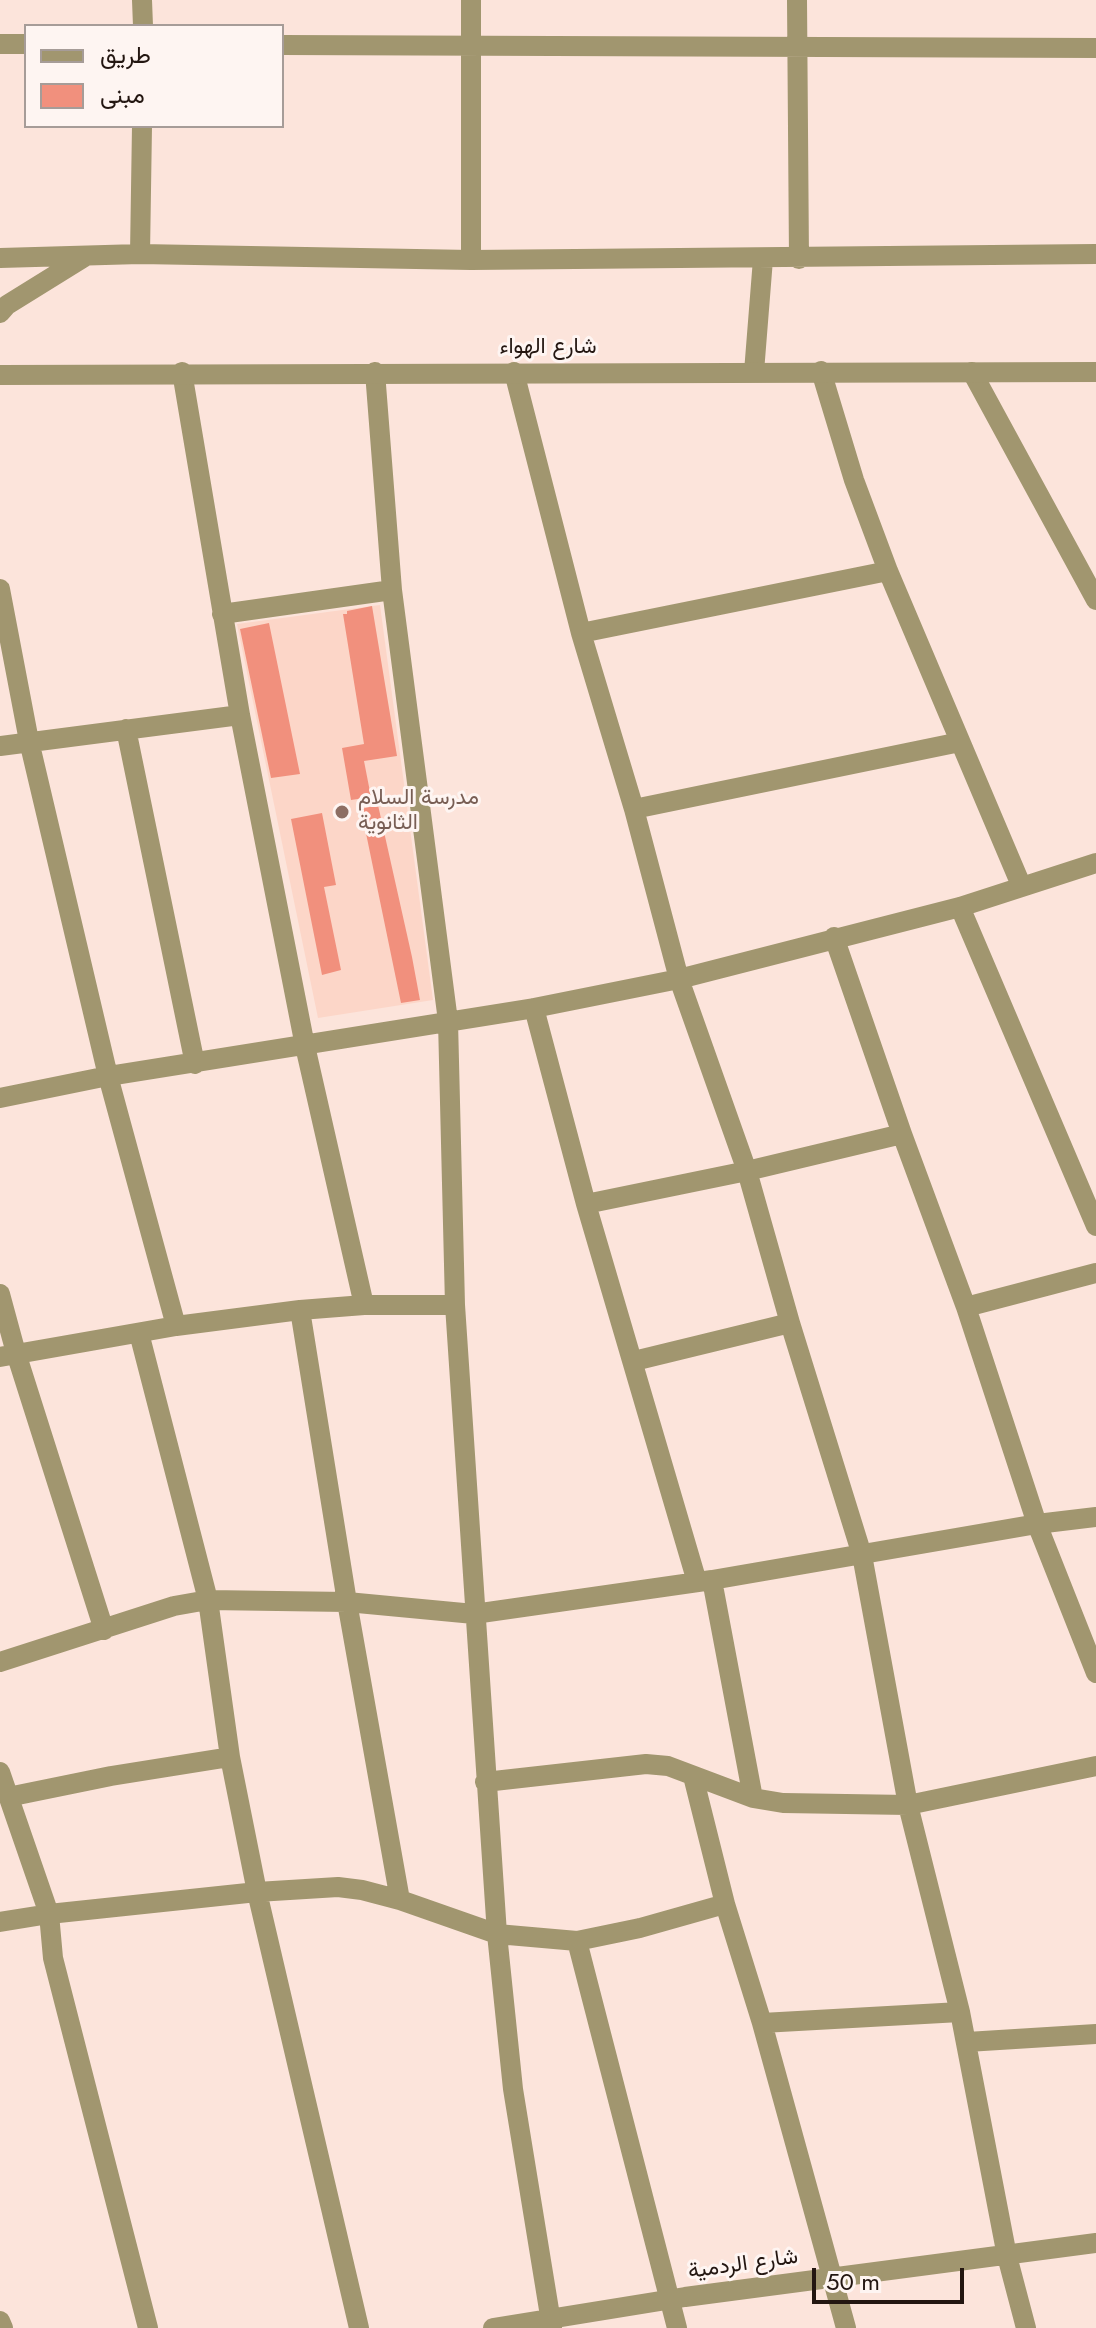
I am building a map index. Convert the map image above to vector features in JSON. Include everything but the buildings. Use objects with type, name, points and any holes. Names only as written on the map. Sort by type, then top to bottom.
[{"type":"street","points":[[142,0],[143,24]]},
{"type":"street","points":[[471,0],[471,260]]},
{"type":"street","points":[[797,0],[799,259]]},
{"type":"street","points":[[0,44],[24,44]]},
{"type":"street","points":[[284,45],[1096,48]]},
{"type":"street","points":[[140,254],[142,128]]},
{"type":"street","points":[[0,258],[140,254],[471,260],[799,259],[1096,254]]},
{"type":"street","points":[[0,313],[7,305],[86,256]]},
{"type":"street","points":[[754,372],[763,259]]},
{"type":"street","points":[[821,371],[854,480],[888,571],[1021,885]]},
{"type":"street","points":[[182,372],[240,715],[305,1046],[364,1305]]},
{"type":"street","name":"شارع الهواء","points":[[0,375],[182,372],[1096,372]]},
{"type":"street","points":[[375,372],[392,590],[448,1021],[455,1305],[497,1934],[513,2089],[551,2324]]},
{"type":"street","points":[[514,372],[581,633],[634,809],[679,979],[747,1171],[790,1323],[862,1555],[908,1805],[967,2042],[1007,2256],[1026,2328]]},
{"type":"street","points":[[972,372],[1096,600]]},
{"type":"street","points":[[581,633],[888,571]]},
{"type":"street","points":[[0,589],[29,741],[108,1076],[176,1326]]},
{"type":"street","points":[[222,614],[392,590]]},
{"type":"street","points":[[0,746],[240,715]]},
{"type":"street","points":[[126,729],[195,1064]]},
{"type":"street","points":[[634,809],[960,742]]},
{"type":"street","points":[[0,1098],[108,1076],[534,1008],[679,979],[960,907],[1096,863]]},
{"type":"street","points":[[960,907],[1096,1226]]},
{"type":"street","points":[[834,937],[966,1307],[1037,1524],[1096,1673]]},
{"type":"street","points":[[534,1008],[586,1204],[705,1581],[753,1798]]},
{"type":"street","points":[[586,1204],[747,1171],[902,1134]]},
{"type":"street","points":[[966,1307],[1096,1273]]},
{"type":"street","points":[[0,1294],[8,1355],[104,1630]]},
{"type":"street","points":[[8,1355],[176,1326],[300,1310],[364,1305],[455,1305]]},
{"type":"street","points":[[300,1310],[347,1602],[400,1900]]},
{"type":"street","points":[[634,1361],[790,1323]]},
{"type":"street","points":[[139,1333],[208,1600],[230,1757],[257,1892],[359,2328]]},
{"type":"street","points":[[0,1662],[174,1606],[208,1600],[347,1602],[474,1614],[705,1581],[1037,1524],[1096,1517]]},
{"type":"street","points":[[8,1797],[111,1776],[230,1757]]},
{"type":"street","points":[[485,1782],[646,1764],[668,1766],[753,1798],[783,1803],[908,1805],[1096,1766]]},
{"type":"street","points":[[0,1772],[49,1914],[53,1958],[148,2328]]},
{"type":"street","points":[[693,1776],[725,1904],[762,2023],[846,2328]]},
{"type":"street","points":[[0,1922],[257,1892],[338,1887],[400,1900],[497,1934],[577,1941],[640,1928],[725,1904]]},
{"type":"street","points":[[577,1941],[677,2328]]},
{"type":"street","points":[[762,2023],[960,2012]]},
{"type":"street","points":[[967,2042],[1096,2034]]},
{"type":"street","name":"شارع الردمية","points":[[493,2328],[551,2324],[669,2300],[1096,2243]]},
{"type":"street","points":[[0,2321],[3,2328]]},
{"type":"shaded area","name":"مدرسة السلام الثانوية","points":[[380,605],[433,1000],[318,1018],[237,624]]},
{"type":"place","name":"مدرسة السلام الثانوية","points":[[342,812]]}]
